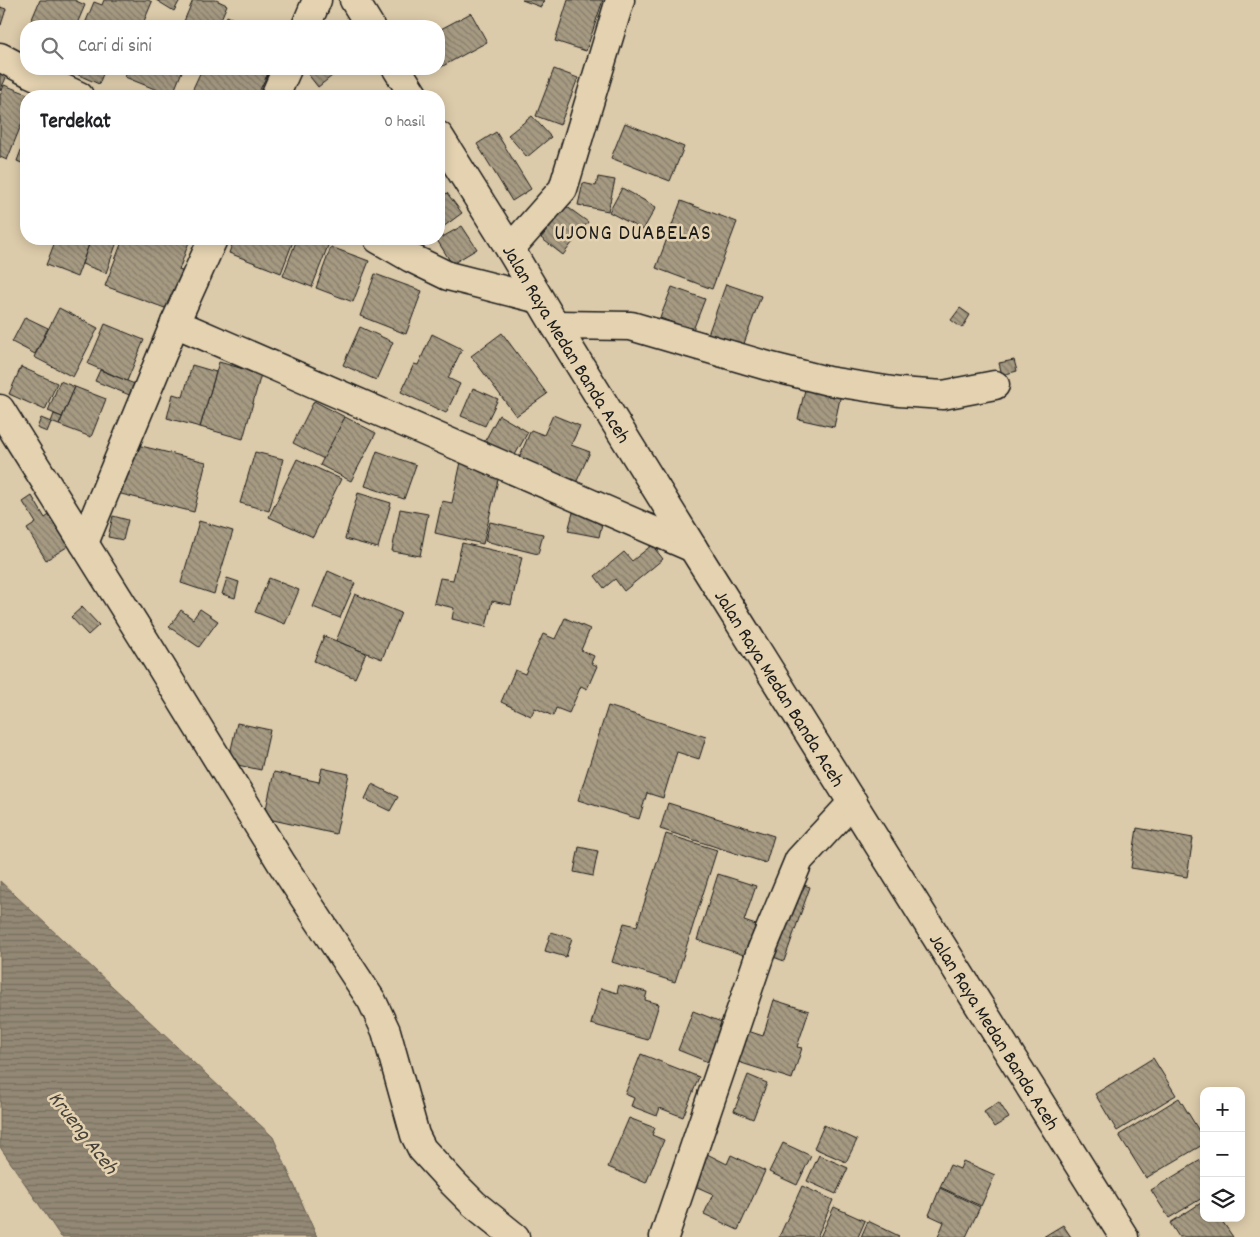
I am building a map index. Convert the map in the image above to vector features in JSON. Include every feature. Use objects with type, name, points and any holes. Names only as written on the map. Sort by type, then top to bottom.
[{"type":"main road","points":[[309,20],[317,0]]},
{"type":"main road","points":[[354,0],[366,20]]},
{"type":"main road","points":[[510,249],[563,189],[620,0]]},
{"type":"main road","points":[[0,57],[20,67]]},
{"type":"main road","points":[[37,75],[68,90]]},
{"type":"main road","points":[[278,90],[284,75]]},
{"type":"main road","points":[[401,75],[410,90]]},
{"type":"main road","name":"Jalan Raya Medan Banda Aceh","points":[[445,146],[693,548],[1124,1237]]},
{"type":"main road","points":[[84,543],[210,245]]},
{"type":"main road","points":[[388,245],[448,276],[539,299]]},
{"type":"main road","points":[[176,323],[693,548]]},
{"type":"main road","points":[[555,325],[630,326],[802,375],[899,392],[944,395],[995,384]]},
{"type":"main road","points":[[0,409],[282,864],[372,1001],[386,1031],[415,1135],[422,1149],[474,1204],[515,1237]]},
{"type":"main road","points":[[664,1237],[760,954],[799,860],[853,802]]},
{"type":"water","name":"Krueng Aceh","points":[[0,881],[273,1137],[317,1237],[61,1237],[0,1147]]},
{"type":"building","points":[[40,0],[74,0],[85,5],[79,20],[32,20]]},
{"type":"building","points":[[104,0],[148,0],[152,2],[144,20],[86,20],[94,2],[102,5]]},
{"type":"building","points":[[156,0],[180,0],[174,11]]},
{"type":"building","points":[[193,0],[216,0],[227,5],[221,20],[185,20]]},
{"type":"building","points":[[522,0],[544,0],[541,7]]},
{"type":"building","points":[[568,0],[603,0],[586,51],[555,41]]},
{"type":"building","points":[[0,7],[6,9],[1,25],[0,25]]},
{"type":"building","points":[[471,13],[487,42],[445,65],[445,27]]},
{"type":"building","points":[[227,16],[236,20],[225,20]]},
{"type":"building","points":[[0,62],[11,67],[0,91]]},
{"type":"building","points":[[554,69],[578,78],[560,125],[536,116]]},
{"type":"building","points":[[79,75],[103,75],[99,84]]},
{"type":"building","points":[[126,75],[181,75],[174,90],[157,90],[125,77]]},
{"type":"building","points":[[199,75],[267,75],[260,90],[192,90]]},
{"type":"building","points":[[309,75],[333,75],[318,87]]},
{"type":"building","points":[[4,85],[20,91],[20,128],[7,160],[0,157],[0,96]]},
{"type":"building","points":[[532,116],[551,137],[527,157],[508,135]]},
{"type":"building","points":[[625,123],[684,147],[670,181],[611,158]]},
{"type":"building","points":[[496,132],[531,189],[512,201],[477,144]]},
{"type":"building","points":[[598,177],[615,180],[608,211],[578,205],[583,183],[596,186]]},
{"type":"building","points":[[622,188],[656,207],[643,230],[609,212]]},
{"type":"building","points":[[447,193],[462,213],[445,226],[445,194]]},
{"type":"building","points":[[681,201],[737,222],[712,289],[656,268]]},
{"type":"building","points":[[566,206],[588,222],[563,255],[541,238]]},
{"type":"building","points":[[462,226],[477,249],[452,264],[440,245],[445,245],[445,236]]},
{"type":"building","points":[[54,245],[89,245],[77,277],[46,265]]},
{"type":"building","points":[[89,245],[116,245],[106,273],[82,264]]},
{"type":"building","points":[[121,245],[188,245],[179,270],[187,273],[173,311],[105,286]]},
{"type":"building","points":[[232,245],[292,245],[281,273],[229,253]]},
{"type":"building","points":[[295,245],[328,245],[312,287],[283,276]]},
{"type":"building","points":[[331,247],[369,261],[353,302],[316,288]]},
{"type":"building","points":[[375,274],[422,291],[406,334],[360,316]]},
{"type":"building","points":[[726,284],[761,296],[741,352],[706,340]]},
{"type":"building","points":[[672,287],[705,299],[693,330],[660,318]]},
{"type":"building","points":[[59,308],[98,328],[73,377],[34,357]]},
{"type":"building","points":[[960,308],[970,315],[962,328],[951,320]]},
{"type":"building","points":[[25,317],[48,328],[35,354],[12,342]]},
{"type":"building","points":[[105,324],[144,340],[127,381],[88,364]]},
{"type":"building","points":[[360,327],[393,342],[376,380],[343,365]]},
{"type":"building","points":[[502,333],[547,394],[516,416],[471,356]]},
{"type":"building","points":[[432,334],[462,349],[448,378],[460,384],[446,413],[401,392],[414,364],[418,365]]},
{"type":"building","points":[[1014,360],[1017,371],[1002,375],[999,363]]},
{"type":"building","points":[[219,362],[261,374],[243,439],[200,427]]},
{"type":"building","points":[[192,365],[216,372],[200,427],[167,418],[173,394],[183,397]]},
{"type":"building","points":[[21,367],[57,383],[45,410],[9,394]]},
{"type":"building","points":[[100,370],[137,385],[132,396],[95,381]]},
{"type":"building","points":[[60,381],[75,387],[62,417],[48,411]]},
{"type":"building","points":[[807,381],[842,389],[834,427],[798,419]]},
{"type":"building","points":[[75,387],[106,399],[91,437],[59,425]]},
{"type":"building","points":[[473,388],[498,399],[485,426],[461,416]]},
{"type":"building","points":[[314,401],[345,417],[324,459],[293,443]]},
{"type":"building","points":[[54,414],[62,417],[59,425],[51,422]]},
{"type":"building","points":[[499,415],[528,432],[511,462],[482,446]]},
{"type":"building","points":[[553,415],[580,426],[571,445],[590,452],[572,492],[515,467],[531,430],[544,435]]},
{"type":"building","points":[[345,417],[376,433],[351,481],[320,465]]},
{"type":"building","points":[[41,418],[51,422],[47,432],[37,428]]},
{"type":"building","points":[[129,443],[206,462],[194,512],[117,493]]},
{"type":"building","points":[[377,451],[416,465],[404,499],[365,486]]},
{"type":"building","points":[[255,452],[283,459],[269,511],[240,503]]},
{"type":"building","points":[[297,459],[341,479],[313,537],[269,517]]},
{"type":"building","points":[[461,462],[500,471],[483,544],[435,533],[442,501],[452,503]]},
{"type":"building","points":[[358,493],[391,503],[378,548],[345,539]]},
{"type":"building","points":[[32,496],[45,518],[55,511],[75,542],[46,560],[27,529],[36,523],[23,502]]},
{"type":"building","points":[[400,509],[428,514],[420,556],[392,551]]},
{"type":"building","points":[[574,509],[604,515],[599,537],[568,531]]},
{"type":"building","points":[[113,516],[128,520],[123,540],[108,537]]},
{"type":"building","points":[[199,521],[233,531],[214,594],[181,583]]},
{"type":"building","points":[[490,522],[543,534],[538,554],[485,541]]},
{"type":"building","points":[[462,543],[522,557],[511,605],[492,601],[486,627],[452,619],[454,608],[434,603],[440,578],[453,580]]},
{"type":"building","points":[[652,545],[663,559],[624,591],[615,579],[604,588],[595,576],[624,552],[632,561]]},
{"type":"building","points":[[328,571],[355,583],[340,618],[313,607]]},
{"type":"building","points":[[227,578],[239,582],[235,598],[222,594]]},
{"type":"building","points":[[269,578],[299,590],[285,624],[255,612]]},
{"type":"building","points":[[355,594],[401,613],[382,659],[336,641]]},
{"type":"building","points":[[82,607],[99,625],[88,635],[71,617]]},
{"type":"building","points":[[200,609],[218,621],[199,647],[169,627],[181,610],[193,619]]},
{"type":"building","points":[[565,618],[590,629],[581,650],[594,656],[591,663],[597,666],[587,689],[581,686],[569,713],[556,708],[553,716],[535,708],[531,716],[501,702],[515,670],[525,674],[543,634],[555,639]]},
{"type":"building","points":[[324,636],[366,653],[355,678],[314,661]]},
{"type":"building","points":[[608,706],[706,737],[699,759],[677,752],[663,798],[647,793],[639,819],[578,800]]},
{"type":"building","points":[[237,723],[270,730],[261,770],[228,763]]},
{"type":"building","points":[[322,768],[349,774],[336,834],[264,818],[274,772],[319,782]]},
{"type":"building","points":[[372,784],[398,797],[390,811],[365,799]]},
{"type":"building","points":[[668,803],[774,836],[766,863],[660,829]]},
{"type":"building","points":[[1137,828],[1193,838],[1187,877],[1131,868]]},
{"type":"building","points":[[666,834],[717,850],[675,982],[612,962],[624,923],[637,926]]},
{"type":"building","points":[[579,847],[598,851],[593,876],[574,872]]},
{"type":"building","points":[[718,874],[756,886],[744,921],[756,925],[747,956],[697,940]]},
{"type":"building","points":[[794,882],[810,887],[784,961],[768,955]]},
{"type":"building","points":[[551,932],[572,938],[566,957],[545,951]]},
{"type":"building","points":[[619,985],[647,992],[645,1000],[659,1004],[648,1040],[591,1024],[601,988],[617,993]]},
{"type":"building","points":[[774,1000],[809,1011],[797,1047],[802,1048],[792,1079],[735,1061],[745,1030],[763,1036]]},
{"type":"building","points":[[693,1011],[729,1025],[713,1064],[678,1050]]},
{"type":"building","points":[[641,1054],[699,1077],[683,1117],[660,1108],[657,1116],[631,1106],[634,1098],[625,1094]]},
{"type":"building","points":[[1153,1058],[1176,1095],[1117,1131],[1095,1094]]},
{"type":"building","points":[[748,1075],[767,1083],[753,1119],[734,1111]]},
{"type":"building","points":[[1179,1098],[1200,1132],[1200,1146],[1146,1178],[1119,1135]]},
{"type":"building","points":[[999,1102],[1009,1118],[994,1127],[984,1112]]},
{"type":"building","points":[[629,1118],[655,1128],[652,1135],[664,1140],[646,1183],[608,1167]]},
{"type":"building","points":[[824,1125],[857,1140],[846,1162],[814,1148]]},
{"type":"building","points":[[783,1143],[811,1156],[797,1185],[769,1172]]},
{"type":"building","points":[[701,1151],[727,1164],[731,1155],[765,1171],[738,1230],[704,1214],[713,1194],[686,1182]]},
{"type":"building","points":[[819,1155],[848,1168],[836,1194],[807,1181]]},
{"type":"building","points":[[1200,1160],[1200,1199],[1169,1218],[1151,1190]]},
{"type":"building","points":[[963,1161],[995,1175],[981,1206],[940,1187],[950,1165],[960,1169]]},
{"type":"building","points":[[802,1186],[833,1200],[817,1237],[779,1237]]},
{"type":"building","points":[[940,1188],[980,1207],[966,1237],[938,1237],[944,1222],[929,1215]]},
{"type":"building","points":[[1200,1204],[1200,1222],[1223,1222],[1233,1237],[1179,1237],[1170,1223]]},
{"type":"building","points":[[834,1207],[865,1221],[858,1237],[820,1237]]},
{"type":"building","points":[[868,1221],[899,1236],[861,1237]]},
{"type":"building","points":[[1063,1225],[1071,1237],[1043,1237]]},
{"type":"district","name":"UJONG DUABELAS","points":[[633,231]]}]
